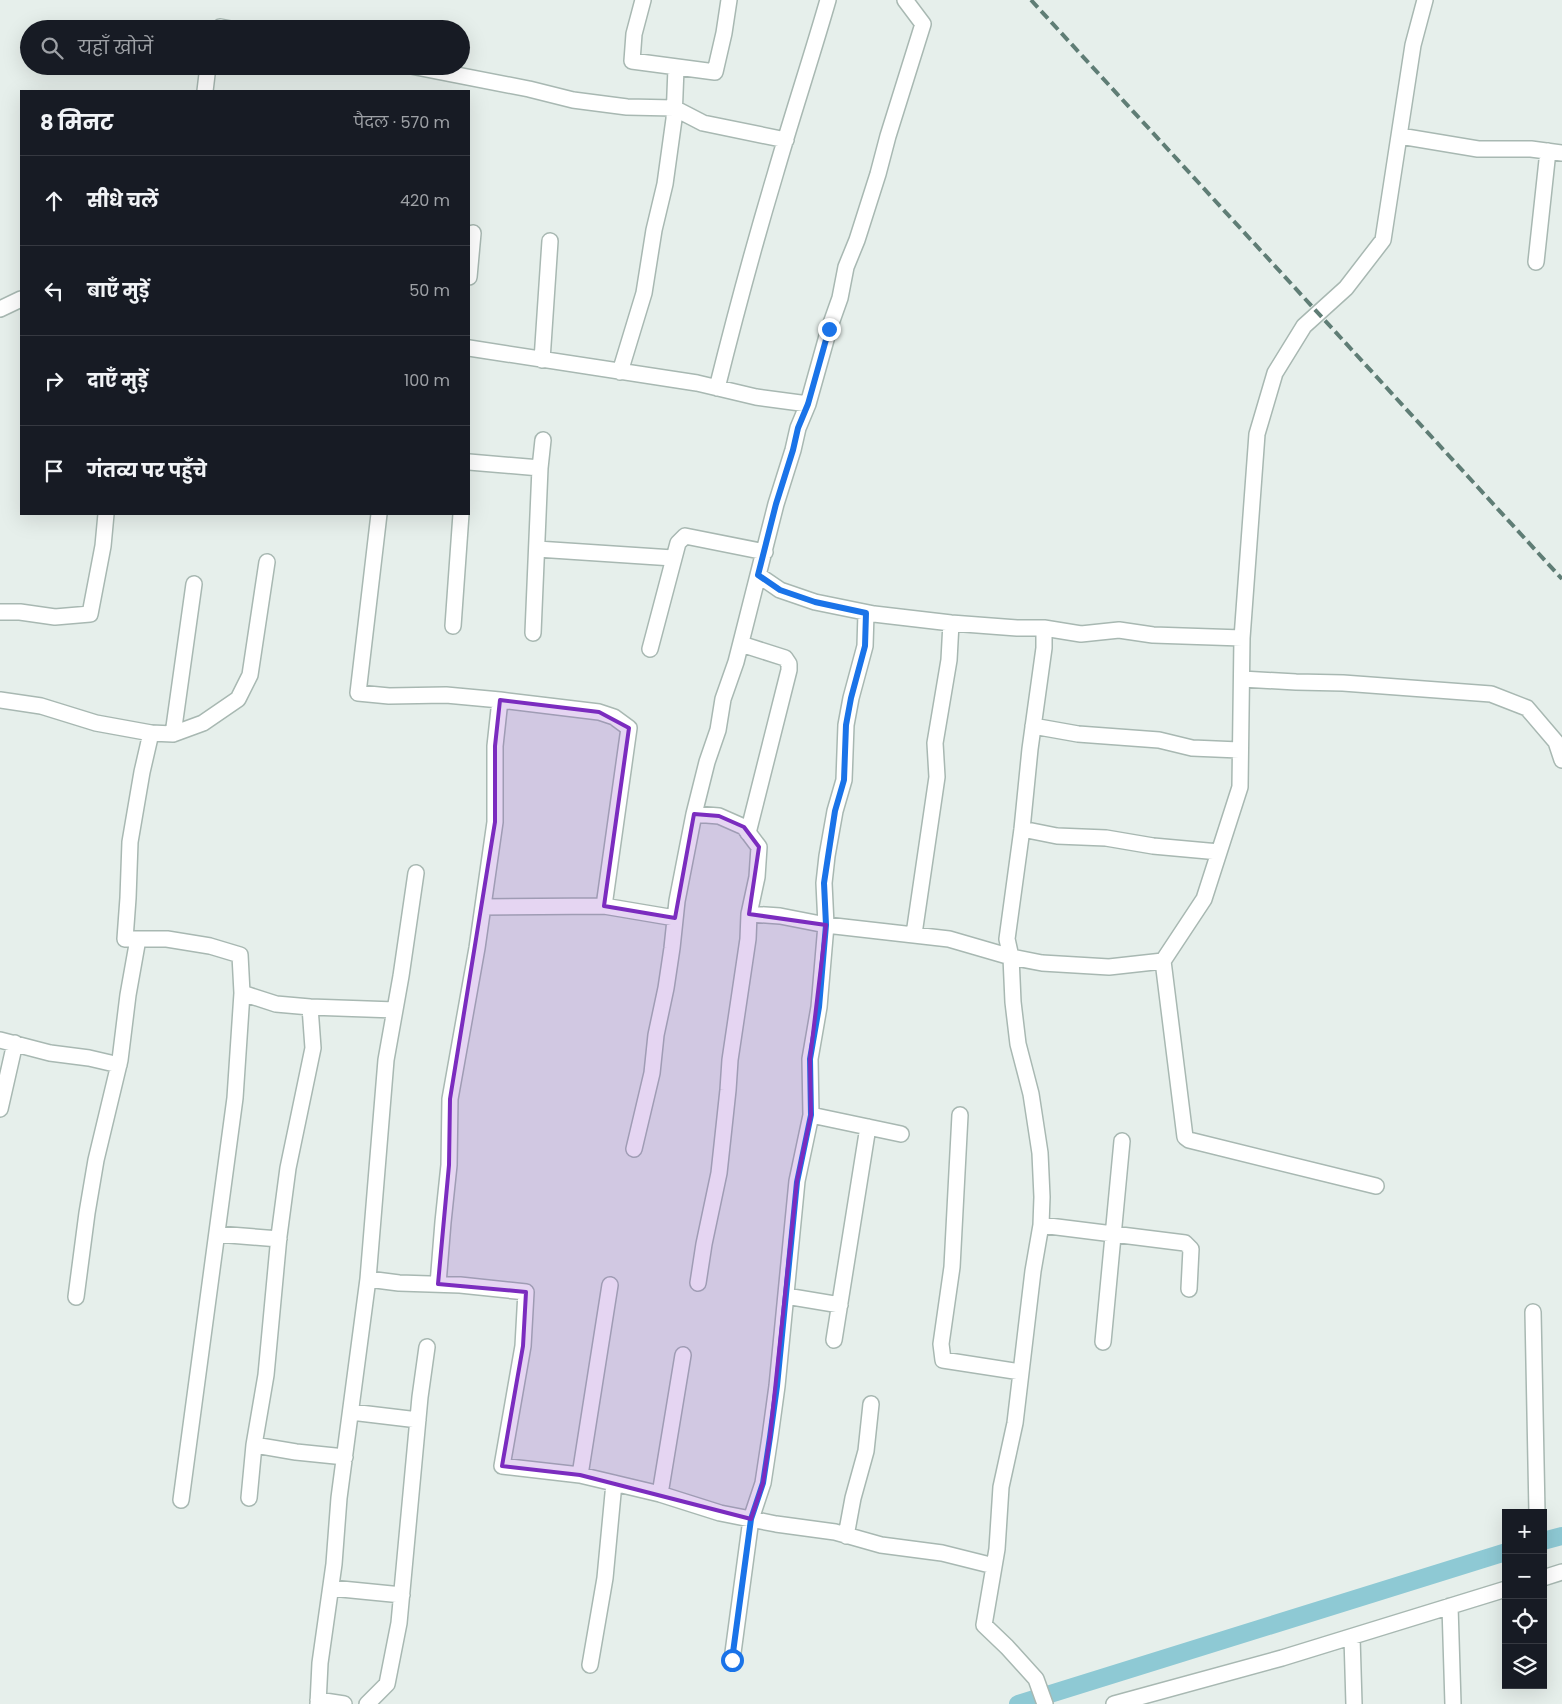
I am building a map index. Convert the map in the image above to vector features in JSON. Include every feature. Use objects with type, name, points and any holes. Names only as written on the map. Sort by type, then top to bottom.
[{"type":"street","points":[[643,0],[634,34],[632,62],[716,72],[729,0]]},
{"type":"street","points":[[717,388],[739,303],[828,0]]},
{"type":"street","points":[[634,1150],[652,1073],[656,1034],[666,988],[684,862],[707,762],[718,730],[723,699],[741,644],[798,428],[808,404],[829,329],[840,298],[846,267],[857,240],[878,174],[923,24],[905,0]]},
{"type":"street","points":[[1376,1186],[1188,1140],[1185,1137],[1163,961],[1204,899],[1240,787],[1242,638],[1258,434],[1275,374],[1304,326],[1346,288],[1383,240],[1413,45],[1425,0]]},
{"type":"street","points":[[620,372],[644,293],[654,230],[665,184],[674,108],[676,68]]},
{"type":"street","points":[[205,90],[207,75]]},
{"type":"street","points":[[457,75],[573,100],[627,107],[674,108],[704,123],[786,140]]},
{"type":"street","points":[[1400,136],[1478,149],[1555,152],[1536,262]]},
{"type":"street","points":[[470,266],[473,233]]},
{"type":"street","points":[[542,360],[550,241]]},
{"type":"street","points":[[0,309],[20,299]]},
{"type":"street","points":[[470,348],[697,383],[756,397],[808,404]]},
{"type":"street","points":[[533,633],[540,468],[543,440]]},
{"type":"street","points":[[470,462],[540,468]]},
{"type":"street","points":[[0,612],[20,612],[55,617],[90,614],[103,546],[106,515]]},
{"type":"street","points":[[379,515],[358,693],[389,696],[446,695],[599,712],[614,717],[629,728],[604,906]]},
{"type":"street","points":[[453,626],[461,515]]},
{"type":"street","points":[[650,649],[673,558],[678,543],[685,536],[765,552]]},
{"type":"street","points":[[537,549],[673,558]]},
{"type":"street","points":[[0,700],[41,706],[96,723],[150,733],[173,734],[203,723],[238,699],[250,675],[267,562]]},
{"type":"street","points":[[758,575],[780,590],[815,602],[866,613],[951,623],[1044,628],[1081,634],[1119,630],[1153,635],[1242,638]]},
{"type":"street","points":[[173,734],[194,584]]},
{"type":"street","points":[[732,1660],[751,1519],[764,1474],[777,1386],[797,1182],[811,1115],[810,1059],[819,1007],[826,925],[824,883],[827,856],[835,811],[844,780],[846,725],[865,646],[866,613]]},
{"type":"street","points":[[914,934],[937,777],[935,743],[949,660],[951,623]]},
{"type":"street","points":[[1044,628],[1044,648],[1007,939],[1011,957],[1013,1002],[1018,1044],[1031,1094],[1040,1153],[1041,1225],[1033,1271],[1015,1423],[1001,1487],[997,1549],[984,1625],[1036,1679],[1045,1704]]},
{"type":"street","points":[[741,644],[785,658],[789,664],[748,833]]},
{"type":"street","points":[[1242,678],[1491,694],[1527,708],[1556,742],[1562,760]]},
{"type":"street","points":[[438,1284],[450,1165],[450,1099],[477,948],[495,822],[495,746],[500,700]]},
{"type":"street","points":[[1033,726],[1078,734],[1159,740],[1192,748],[1240,750]]},
{"type":"street","points":[[150,733],[130,842],[125,939],[176,941],[210,946],[240,955],[242,993],[235,1098],[182,1500]]},
{"type":"street","points":[[694,814],[719,816],[744,827],[759,848],[757,877],[749,914],[748,939],[730,1060],[719,1173],[698,1283]]},
{"type":"street","points":[[1022,828],[1057,836],[1106,838],[1152,846],[1219,852]]},
{"type":"street","points":[[344,1704],[318,1702],[320,1663],[331,1588],[339,1498],[368,1279],[386,1060],[416,873]]},
{"type":"street","points":[[483,907],[604,906],[675,918]]},
{"type":"street","points":[[749,914],[780,916],[826,925],[950,939],[1011,957],[1042,963],[1109,967],[1163,961]]},
{"type":"street","points":[[76,1297],[96,1160],[119,1065],[128,995],[138,939]]},
{"type":"street","points":[[242,993],[276,1004],[394,1010]]},
{"type":"street","points":[[249,1498],[254,1445],[266,1375],[288,1168],[313,1048],[310,1007]]},
{"type":"street","points":[[0,1040],[50,1053],[89,1058],[119,1065]]},
{"type":"street","points":[[0,1109],[15,1043]]},
{"type":"street","points":[[811,1115],[901,1134]]},
{"type":"street","points":[[960,1115],[952,1267],[941,1344],[942,1360],[1021,1372]]},
{"type":"street","points":[[834,1340],[868,1127]]},
{"type":"street","points":[[1103,1342],[1122,1141]]},
{"type":"street","points":[[1041,1225],[1185,1243],[1191,1249],[1189,1289]]},
{"type":"street","points":[[217,1234],[279,1239]]},
{"type":"street","points":[[368,1279],[399,1283],[460,1285],[526,1292],[523,1346],[502,1466],[580,1475],[660,1494],[720,1513],[846,1536],[881,1545],[942,1553],[994,1566]]},
{"type":"street","points":[[580,1475],[610,1285]]},
{"type":"street","points":[[786,1296],[840,1305]]},
{"type":"street","points":[[1534,1312],[1537,1509]]},
{"type":"street","points":[[367,1704],[386,1684],[398,1624],[427,1346]]},
{"type":"street","points":[[660,1494],[684,1355]]},
{"type":"street","points":[[846,1536],[853,1498],[866,1452],[871,1404]]},
{"type":"street","points":[[351,1412],[418,1420]]},
{"type":"street","points":[[254,1445],[345,1457]]},
{"type":"street","points":[[590,1665],[605,1578],[614,1484]]},
{"type":"street","points":[[1547,1577],[1562,1572]]},
{"type":"street","points":[[331,1588],[402,1595]]},
{"type":"street","points":[[1114,1704],[1282,1658],[1502,1591]]},
{"type":"street","points":[[1450,1606],[1453,1704]]},
{"type":"street","points":[[1352,1636],[1354,1704]]},
{"type":"highlighted area","points":[[500,700],[599,712],[629,728],[604,906],[675,918],[694,814],[719,816],[744,827],[759,847],[749,914],[826,925],[810,1059],[811,1115],[797,1181],[770,1437],[763,1483],[751,1519],[580,1475],[502,1466],[523,1346],[526,1292],[438,1284],[449,1165],[450,1099],[495,822],[495,746]]},
{"type":"waterway","points":[[1547,1540],[1562,1536]]},
{"type":"waterway","points":[[1018,1704],[1502,1553]]},
{"type":"railway","points":[[1031,0],[1562,579]]},
{"type":"route","points":[[732,1660],[751,1519],[763,1483],[770,1437],[777,1386],[797,1182],[811,1115],[810,1059],[819,1007],[826,925],[824,883],[827,856],[835,811],[844,780],[846,725],[865,646],[866,613],[815,602],[780,590],[758,575],[776,504],[798,428],[808,404],[829,329]]}]
